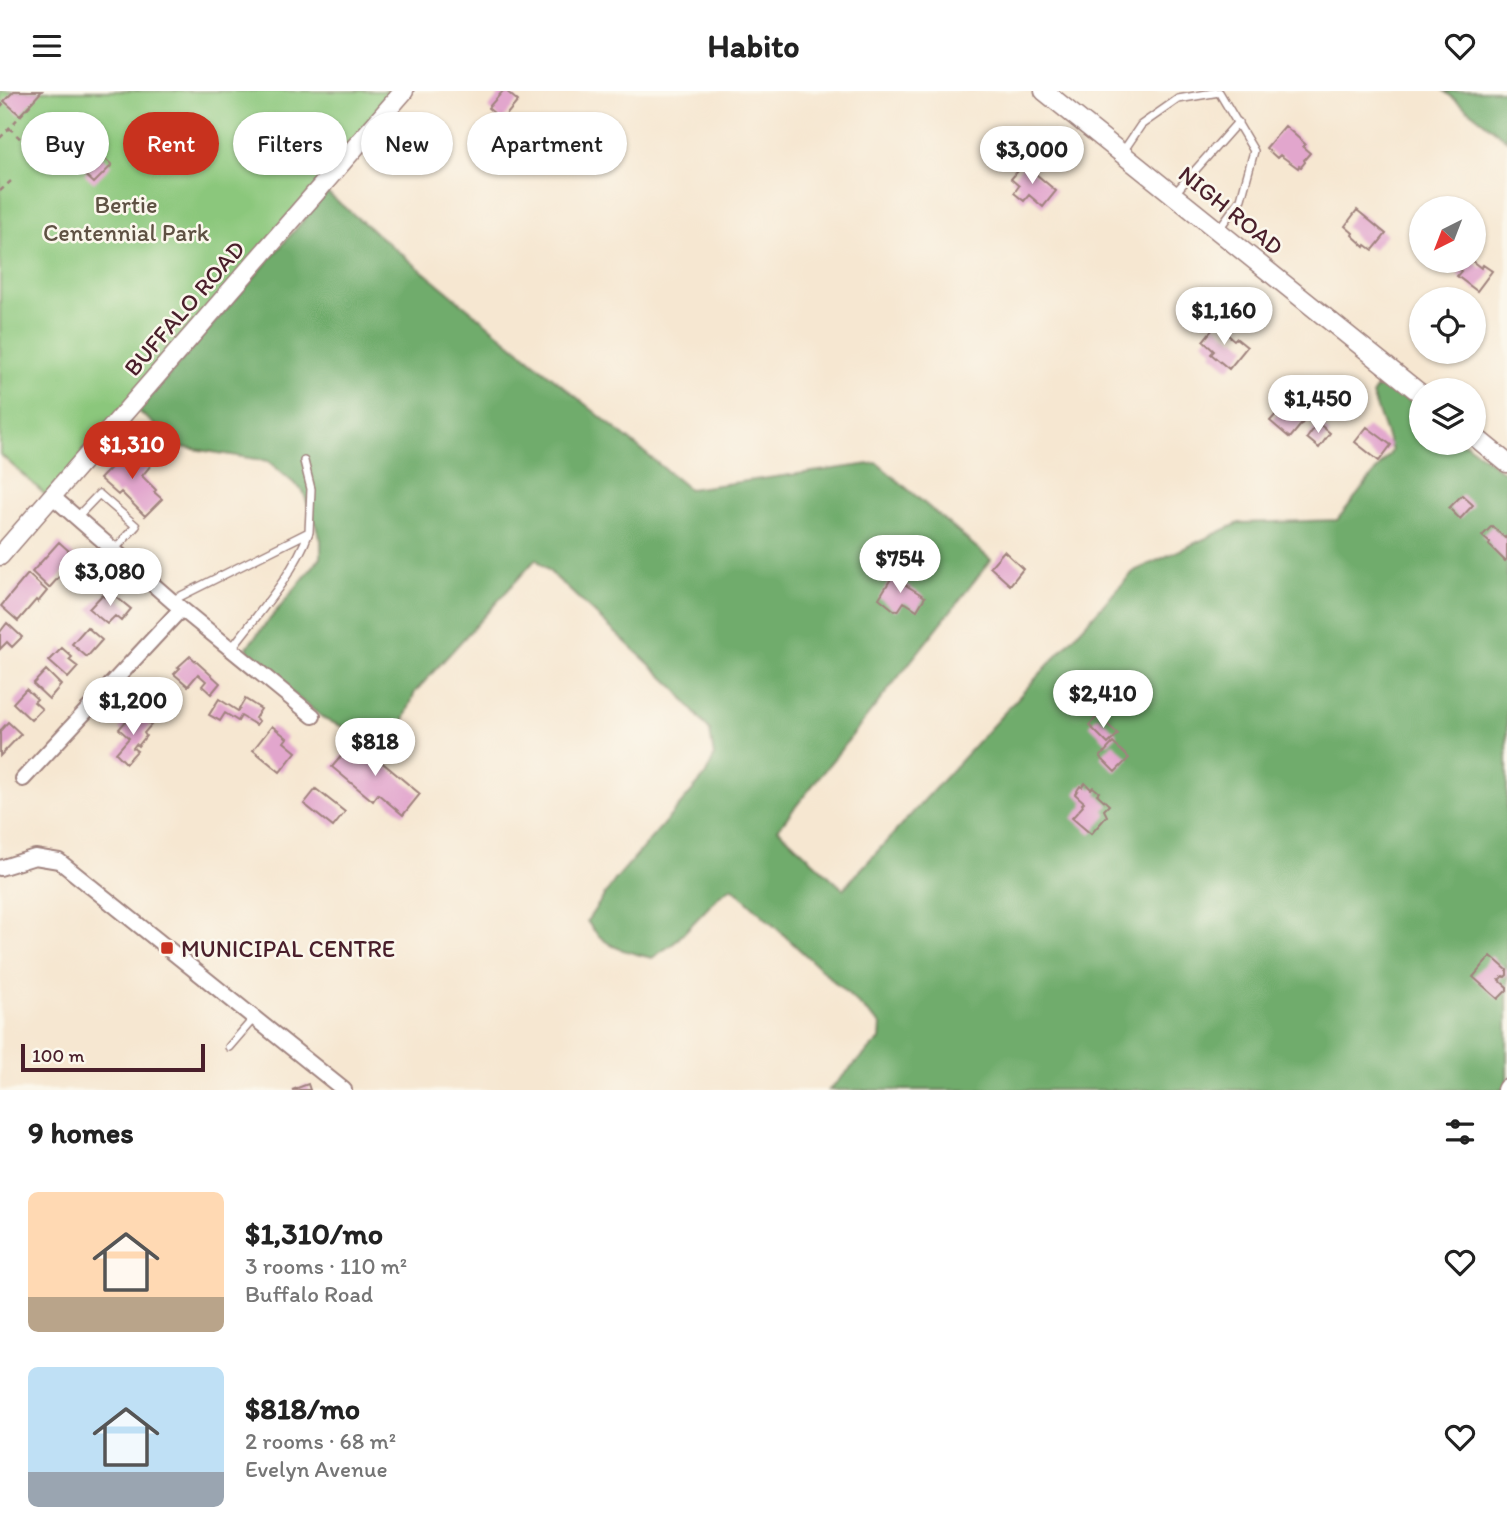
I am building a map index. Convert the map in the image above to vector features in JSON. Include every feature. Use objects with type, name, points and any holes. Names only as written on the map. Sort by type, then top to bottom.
[{"type":"street","name":"BUFFALO ROAD","points":[[0,557],[404,91]]},
{"type":"street","name":"NIGH ROAD","points":[[1044,91],[1409,384]]},
{"type":"street","points":[[1486,446],[1507,463]]},
{"type":"street","points":[[53,497],[177,605],[313,716]]},
{"type":"street","points":[[23,779],[177,605]]},
{"type":"street","points":[[0,868],[36,857],[59,861],[344,1090]]},
{"type":"lane","points":[[1122,153],[1141,125],[1178,99],[1219,92],[1254,151],[1241,199],[1218,230]]},
{"type":"lane","points":[[1173,195],[1238,122]]},
{"type":"lane","points":[[231,649],[302,552],[309,532],[311,489],[304,461]]},
{"type":"lane","points":[[77,517],[99,494],[136,526],[114,550]]},
{"type":"lane","points":[[177,605],[309,532]]},
{"type":"lane","points":[[229,1048],[254,1018]]},
{"type":"path","points":[[0,107],[4,103]]},
{"type":"path","points":[[0,138],[32,103]]},
{"type":"path","points":[[9,128],[21,139]]},
{"type":"path","points":[[0,191],[11,181]]},
{"type":"green space","name":"Bertie Centennial Park","points":[[0,91],[405,91],[387,112],[361,112],[361,141],[347,157],[347,112],[233,112],[233,175],[332,175],[49,498],[0,454]]},
{"type":"green space","points":[[1444,91],[1507,91],[1507,140]]},
{"type":"green space","points":[[327,193],[689,489],[877,463],[991,560],[778,829],[843,889],[1134,571],[1239,523],[1337,520],[1392,451],[1372,395],[1382,380],[1409,401],[1409,455],[1481,455],[1507,474],[1507,1090],[829,1090],[880,1039],[881,1025],[732,887],[720,895],[674,943],[652,958],[615,947],[600,937],[587,921],[615,880],[705,776],[714,757],[710,731],[674,687],[536,559],[415,692],[402,725],[383,735],[364,735],[326,720],[252,663],[247,647],[321,557],[321,540],[303,491],[268,461],[181,447],[138,411]]},
{"type":"building","points":[[14,91],[42,91],[20,115],[4,101]]},
{"type":"building","points":[[503,91],[518,101],[509,112],[493,112],[488,108]]},
{"type":"building","points":[[1285,126],[1305,144],[1303,147],[1310,153],[1301,167],[1298,168],[1280,155],[1277,158],[1266,148]]},
{"type":"building","points":[[1024,164],[1056,191],[1043,207],[1029,195],[1024,201],[1014,193],[1019,186],[1011,179]]},
{"type":"building","points":[[85,175],[102,175],[94,183]]},
{"type":"building","points":[[1357,210],[1386,234],[1373,250],[1366,245],[1365,247],[1345,226]]},
{"type":"building","points":[[1486,267],[1492,271],[1480,287],[1472,287],[1457,276],[1459,273],[1486,273]]},
{"type":"building","points":[[1216,325],[1247,347],[1229,369],[1211,354],[1214,351],[1203,341]]},
{"type":"building","points":[[1282,401],[1305,420],[1290,438],[1270,421],[1278,412],[1274,409]]},
{"type":"building","points":[[1318,423],[1330,433],[1319,448],[1307,438]]},
{"type":"building","points":[[1367,427],[1391,445],[1379,461],[1355,442]]},
{"type":"building","points":[[131,447],[151,465],[142,476],[162,499],[145,516],[121,492],[118,495],[100,479]]},
{"type":"building","points":[[1462,495],[1473,505],[1460,519],[1449,508]]},
{"type":"building","points":[[1492,526],[1505,538],[1507,536],[1505,561],[1482,536]]},
{"type":"building","points":[[59,542],[79,560],[70,570],[68,567],[49,588],[32,572]]},
{"type":"building","points":[[1004,551],[1023,569],[1010,585],[990,567]]},
{"type":"building","points":[[28,574],[47,591],[18,621],[1,606]]},
{"type":"building","points":[[894,574],[903,580],[901,582],[925,597],[917,610],[904,602],[898,611],[895,611],[879,598]]},
{"type":"building","points":[[109,591],[131,609],[121,621],[115,616],[107,624],[89,609]]},
{"type":"building","points":[[7,623],[22,637],[12,647],[7,642],[0,649],[0,632]]},
{"type":"building","points":[[87,627],[102,640],[87,657],[72,644]]},
{"type":"building","points":[[62,648],[72,657],[69,660],[78,667],[68,678],[49,661]]},
{"type":"building","points":[[190,656],[220,683],[211,694],[202,686],[206,681],[198,674],[188,686],[174,674]]},
{"type":"building","points":[[46,670],[61,685],[49,699],[33,684]]},
{"type":"building","points":[[26,689],[37,699],[34,702],[42,709],[31,720],[13,703]]},
{"type":"building","points":[[219,699],[238,711],[245,699],[261,709],[255,718],[259,721],[256,725],[241,716],[238,721],[225,713],[220,721],[209,715]]},
{"type":"building","points":[[139,714],[151,725],[144,733],[146,736],[133,748],[137,751],[126,763],[116,753],[129,738],[119,729],[126,721],[130,724]]},
{"type":"building","points":[[1098,716],[1118,734],[1108,744],[1089,725]]},
{"type":"building","points":[[8,722],[21,734],[0,756],[0,731]]},
{"type":"building","points":[[272,726],[287,738],[284,742],[296,752],[280,772],[253,750]]},
{"type":"building","points":[[355,740],[420,794],[403,815],[378,794],[373,801],[332,767]]},
{"type":"building","points":[[1113,743],[1129,758],[1115,772],[1100,757]]},
{"type":"building","points":[[1085,783],[1099,792],[1097,794],[1109,805],[1104,810],[1107,816],[1091,834],[1072,818],[1083,806],[1084,802],[1075,794]]},
{"type":"building","points":[[316,789],[345,812],[333,827],[304,804]]},
{"type":"building","points":[[1491,956],[1507,970],[1507,975],[1499,980],[1507,990],[1498,999],[1473,977]]},
{"type":"building","points":[[308,1084],[310,1090],[292,1090]]},
{"type":"place","name":"MUNICIPAL CENTRE","points":[[167,948]]}]
